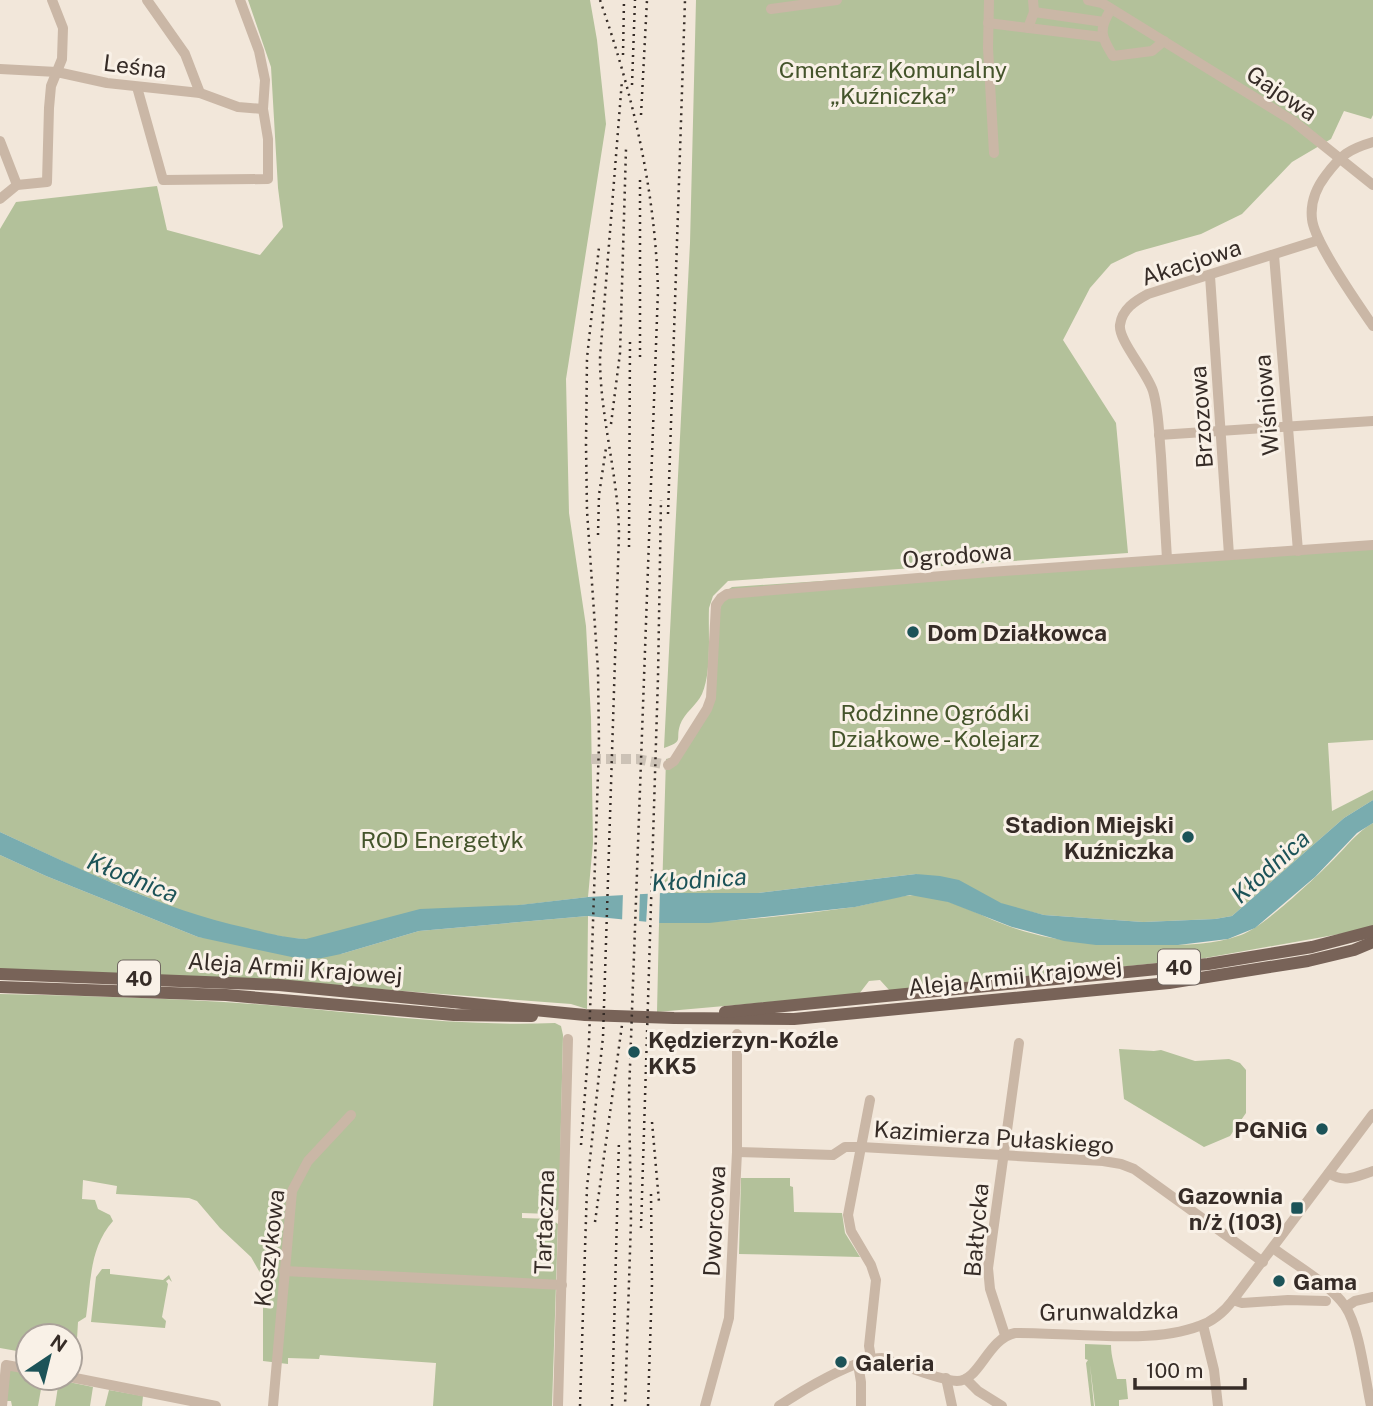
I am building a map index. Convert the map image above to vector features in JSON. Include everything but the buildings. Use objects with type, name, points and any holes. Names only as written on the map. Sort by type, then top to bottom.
[{"type":"main road","name":"Aleja Armii Krajowej","points":[[656,1018],[1208,964],[1312,947],[1373,931]]},
{"type":"main road","name":"Aleja Armii Krajowej","points":[[0,987],[226,995],[464,1016],[794,1019],[1169,983],[1308,961],[1354,950],[1373,942]]},
{"type":"main road","name":"Aleja Armii Krajowej","points":[[0,974],[279,985],[585,1015]]},
{"type":"street","points":[[0,199],[18,185],[47,181],[51,86],[62,59],[63,28],[52,0]]},
{"type":"street","points":[[147,0],[185,54],[200,93]]},
{"type":"street","points":[[137,87],[163,180],[268,179],[268,139],[263,108],[265,80],[259,51],[240,0]]},
{"type":"street","points":[[771,9],[837,0]]},
{"type":"street","points":[[989,0],[994,153]]},
{"type":"street","points":[[1028,28],[1034,12],[1034,0]]},
{"type":"street","name":"Gajowa","points":[[1088,0],[1100,1],[1293,121],[1373,186]]},
{"type":"street","points":[[1111,9],[1104,22],[1102,37],[1113,56],[1152,51],[1164,41]]},
{"type":"street","points":[[1034,12],[1104,22]]},
{"type":"street","points":[[988,23],[1102,37]]},
{"type":"street","name":"Leśna","points":[[0,69],[57,72],[107,83],[200,93],[238,107],[263,108]]},
{"type":"street","points":[[0,141],[18,185]]},
{"type":"street","points":[[1373,142],[1356,147],[1338,159],[1317,189],[1313,199],[1312,223],[1319,240],[1373,326]]},
{"type":"street","name":"Akacjowa","points":[[1167,559],[1154,395],[1148,377],[1122,339],[1119,327],[1123,315],[1132,303],[1148,294],[1319,240]]},
{"type":"street","name":"Wiśniowa","points":[[1274,255],[1298,551]]},
{"type":"street","name":"Brzozowa","points":[[1210,276],[1229,555]]},
{"type":"street","points":[[1159,435],[1373,421]]},
{"type":"street","name":"Ogrodowa","points":[[671,763],[707,709],[711,698],[716,605],[727,594],[1373,545]]},
{"type":"street","name":"Dworcowa","points":[[705,1406],[729,1318],[737,1152],[737,1034]]},
{"type":"street","name":"Tartaczna","points":[[558,1406],[568,1039]]},
{"type":"street","name":"Bałtycka","points":[[1005,1335],[990,1289],[988,1271],[1019,1043]]},
{"type":"street","points":[[870,1100],[848,1215],[851,1231],[871,1265],[876,1280],[869,1346],[871,1358]]},
{"type":"street","name":"Grunwaldzka","points":[[1005,1335],[1026,1332],[1145,1335],[1186,1330],[1203,1325],[1220,1315],[1263,1262],[1373,1114]]},
{"type":"street","name":"Koszykowa","points":[[273,1406],[292,1191],[308,1161],[351,1115]]},
{"type":"street","name":"Kazimierza Pułaskiego","points":[[737,1152],[833,1155],[845,1147],[861,1147],[1103,1161],[1127,1166],[1263,1262]]},
{"type":"street","points":[[1329,1173],[1340,1180],[1349,1180],[1373,1171]]},
{"type":"street","points":[[1273,1248],[1333,1293],[1346,1307],[1354,1326],[1371,1406]]},
{"type":"street","points":[[284,1271],[562,1285]]},
{"type":"street","points":[[1346,1307],[1355,1301],[1373,1297]]},
{"type":"street","points":[[1233,1300],[1242,1303],[1326,1301]]},
{"type":"street","points":[[1203,1325],[1214,1370],[1218,1406]]},
{"type":"street","points":[[952,1406],[962,1380],[977,1369],[998,1340],[1005,1335]]},
{"type":"street","points":[[779,1406],[858,1364],[871,1358],[882,1358],[946,1378],[962,1380],[1002,1406]]},
{"type":"street","points":[[858,1364],[861,1406]]},
{"type":"street","points":[[2,1406],[6,1365],[14,1366]]},
{"type":"street","points":[[946,1378],[952,1406]]},
{"type":"street","points":[[84,1380],[216,1406]]},
{"type":"green space","name":"ROD Energetyk","points":[[248,0],[590,0],[606,124],[566,379],[569,513],[586,626],[591,717],[593,843],[588,897],[478,910],[319,940],[289,938],[223,925],[171,907],[88,873],[0,832],[0,229],[16,202],[157,186],[167,230],[260,255],[283,227],[271,67]]},
{"type":"green space","name":"Cmentarz Komunalny „Kuźniczka”","points":[[696,0],[1373,0],[1373,115],[1371,119],[1344,111],[1331,139],[1292,162],[1242,214],[1201,234],[1136,252],[1111,264],[1090,288],[1063,340],[1116,423],[1128,553],[728,581],[713,596],[709,608],[708,663],[702,694],[682,721],[677,742],[664,748],[690,243]]},
{"type":"green space","name":"Rodzinne Ogródki Działkowe - Kolejarz","points":[[1373,544],[1373,740],[1328,743],[1332,811],[1373,790],[1373,800],[1344,818],[1232,916],[1143,922],[1044,915],[1011,907],[916,874],[758,893],[662,893],[666,759],[674,757],[713,697],[715,637],[723,593],[732,587]]},
{"type":"green space","points":[[1373,823],[1373,928],[1205,958],[890,991],[880,980],[869,981],[859,994],[657,1012],[659,923],[781,916],[854,907],[916,895],[952,903],[1029,933],[1065,940],[1138,945],[1210,943],[1241,935],[1263,922]]},
{"type":"green space","points":[[0,855],[198,937],[341,954],[419,931],[588,916],[587,1009],[571,1004],[286,982],[0,971]]},
{"type":"green space","points":[[0,994],[200,1001],[446,1021],[555,1023],[561,1026],[559,1209],[551,1214],[522,1213],[522,1218],[551,1219],[558,1224],[552,1406],[433,1406],[436,1363],[320,1355],[319,1359],[288,1358],[288,1364],[263,1361],[263,1278],[251,1257],[220,1228],[197,1201],[189,1198],[116,1194],[117,1186],[83,1180],[82,1199],[95,1200],[98,1209],[110,1215],[113,1221],[105,1231],[95,1254],[86,1317],[78,1322],[14,1322],[14,1350],[0,1348]]},
{"type":"green space","points":[[1119,1049],[1161,1050],[1195,1061],[1229,1059],[1240,1063],[1246,1070],[1246,1113],[1230,1136],[1204,1147],[1124,1099]]},
{"type":"green space","points":[[741,1178],[790,1178],[794,1212],[842,1213],[845,1233],[860,1257],[739,1254]]},
{"type":"green space","points":[[102,1269],[110,1269],[110,1274],[163,1280],[169,1275],[172,1282],[169,1279],[166,1281],[168,1284],[162,1317],[166,1321],[165,1328],[91,1322],[96,1277]]},
{"type":"green space","points":[[1085,1344],[1111,1345],[1117,1379],[1126,1379],[1128,1399],[1119,1400],[1119,1406],[1095,1406],[1090,1365],[1094,1406],[1091,1406]]},
{"type":"green space","points":[[7,1370],[14,1370],[14,1392],[40,1392],[38,1406],[12,1406],[11,1401],[6,1401]]},
{"type":"green space","points":[[84,1385],[93,1387],[90,1406],[55,1406],[57,1392],[84,1392]]},
{"type":"green space","points":[[109,1390],[143,1396],[142,1406],[105,1406]]},
{"type":"water","points":[[1373,800],[1373,823],[1357,833],[1315,877],[1255,928],[1228,939],[1178,945],[1096,945],[1064,941],[1012,927],[948,902],[910,895],[855,907],[709,923],[659,923],[588,916],[419,931],[341,954],[301,959],[198,937],[0,855],[0,832],[121,887],[183,910],[269,933],[306,939],[420,909],[519,905],[588,897],[662,893],[758,893],[916,874],[959,880],[1001,903],[1044,915],[1143,922],[1232,916],[1344,818]]},
{"type":"pier","points":[[660,889],[659,927],[646,925],[648,890]]},
{"type":"pier","points":[[640,890],[639,924],[622,923],[623,891]]},
{"type":"tunnel","points":[[591,759],[637,759],[668,765]]},
{"type":"railway","points":[[600,0],[623,71],[640,143],[652,215],[658,290],[629,1094],[631,1220],[625,1406]]},
{"type":"railway","points":[[623,55],[624,0]]},
{"type":"railway","points":[[632,85],[635,0]]},
{"type":"railway","points":[[641,115],[647,0]]},
{"type":"railway","points":[[668,514],[685,0]]},
{"type":"railway","points":[[580,1406],[587,1187],[603,1037],[619,533],[600,358],[622,80]]},
{"type":"railway","points":[[611,424],[620,353],[626,149]]},
{"type":"railway","points":[[640,175],[640,357]]},
{"type":"railway","points":[[581,1145],[589,1042],[599,744],[598,670],[587,511],[586,444],[587,358],[599,247]]},
{"type":"railway","points":[[629,547],[630,340]]},
{"type":"railway","points":[[598,535],[599,495],[606,448]]},
{"type":"railway","points":[[641,1228],[661,500]]},
{"type":"railway","points":[[595,1222],[622,1025]]},
{"type":"railway","points":[[652,1122],[659,1202]]},
{"type":"railway","points":[[612,1406],[619,1140]]},
{"type":"railway","points":[[648,1406],[652,1284],[651,1193]]},
{"type":"place","name":"Dom Działkowca","points":[[913,632]]},
{"type":"place","name":"Stadion Miejski Kuźniczka","points":[[1188,837]]},
{"type":"place","name":"Kędzierzyn-Koźle KK5","points":[[634,1052]]},
{"type":"place","name":"PGNiG","points":[[1322,1129]]},
{"type":"place","name":"Gazownia n/ż (103)","points":[[1297,1208]]},
{"type":"place","name":"Gama","points":[[1279,1281]]},
{"type":"place","name":"Galeria","points":[[841,1362]]},
{"type":"water label","name":"Kłodnica","points":[[1270,866]]},
{"type":"water label","name":"Kłodnica","points":[[133,877]]},
{"type":"water label","name":"Kłodnica","points":[[699,879]]}]
